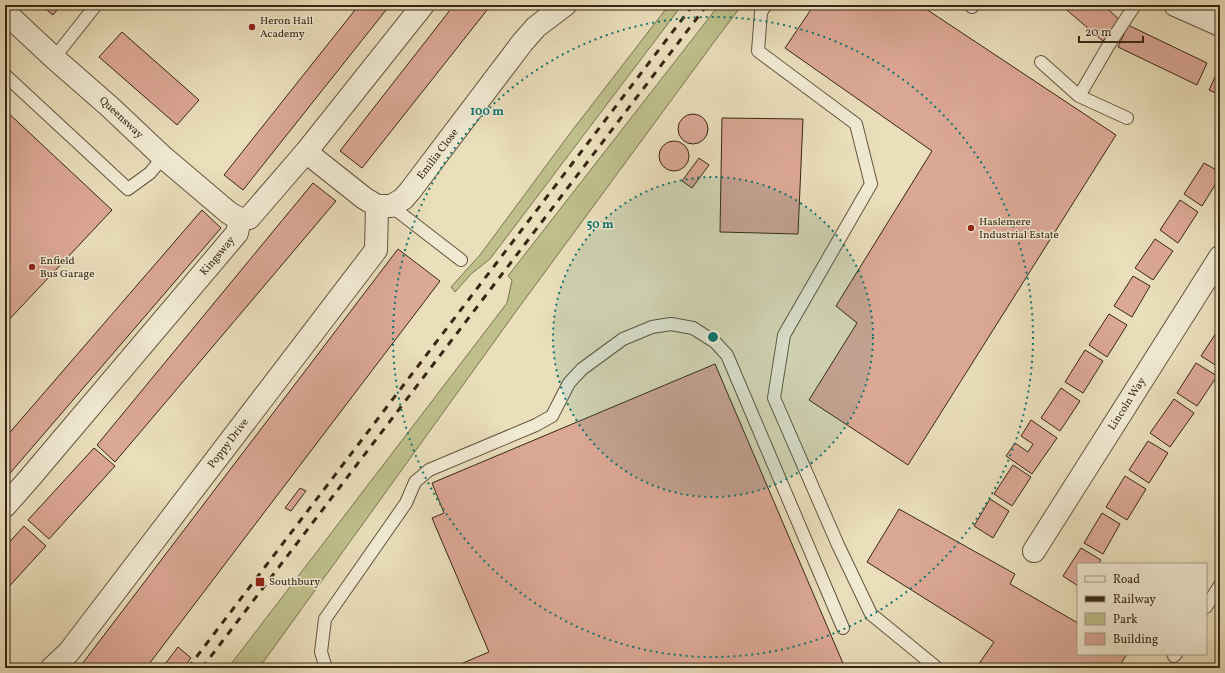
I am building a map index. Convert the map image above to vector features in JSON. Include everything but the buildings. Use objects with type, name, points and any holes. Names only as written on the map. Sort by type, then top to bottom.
[{"type":"street","points":[[240,219],[249,218],[306,152],[423,5]]},
{"type":"street","name":"Emilia Close","points":[[384,206],[403,199],[522,43],[536,27],[565,5]]},
{"type":"street","points":[[1175,5],[1220,25]]},
{"type":"street","name":"Queensway","points":[[8,19],[110,107],[163,157],[229,213],[240,219]]},
{"type":"street","points":[[306,152],[364,198],[384,206]]},
{"type":"street","name":"Poppy Drive","points":[[52,668],[69,652],[376,250],[384,206]]},
{"type":"street","name":"Kingsway","points":[[5,506],[237,233],[240,219]]},
{"type":"street","name":"Lincoln Way","points":[[1034,551],[1220,257]]},
{"type":"lane","points":[[54,58],[96,5]]},
{"type":"lane","points":[[766,5],[761,12],[758,51],[856,124],[871,184],[784,335],[774,398],[838,545],[871,614],[937,668]]},
{"type":"lane","points":[[1079,96],[1110,43],[1135,5]]},
{"type":"lane","points":[[1041,62],[1079,96],[1127,118]]},
{"type":"lane","points":[[5,75],[128,189],[150,173],[163,157]]},
{"type":"lane","points":[[384,206],[461,260]]},
{"type":"lane","points":[[326,668],[321,652],[325,619],[406,503],[415,482],[429,470],[536,425],[552,416],[569,383],[582,369],[623,339],[652,327],[671,324],[693,328],[715,342],[726,355],[843,628]]},
{"type":"lane","points":[[1207,605],[1220,585]]},
{"type":"green space","points":[[669,5],[682,5],[490,259],[471,274],[455,292],[451,287],[480,255],[571,132]]},
{"type":"green space","points":[[719,5],[742,5],[517,310],[259,668],[228,668],[507,303],[512,280],[508,276]]},
{"type":"railway","points":[[188,668],[693,5]]},
{"type":"railway","points":[[202,668],[707,5]]},
{"type":"place","name":"Heron Hall Academy","points":[[252,27]]},
{"type":"place","name":"Haslemere Industrial Estate","points":[[971,228]]},
{"type":"place","name":"Enfield Bus Garage","points":[[32,267]]},
{"type":"place","name":"Southbury","points":[[260,582]]}]
